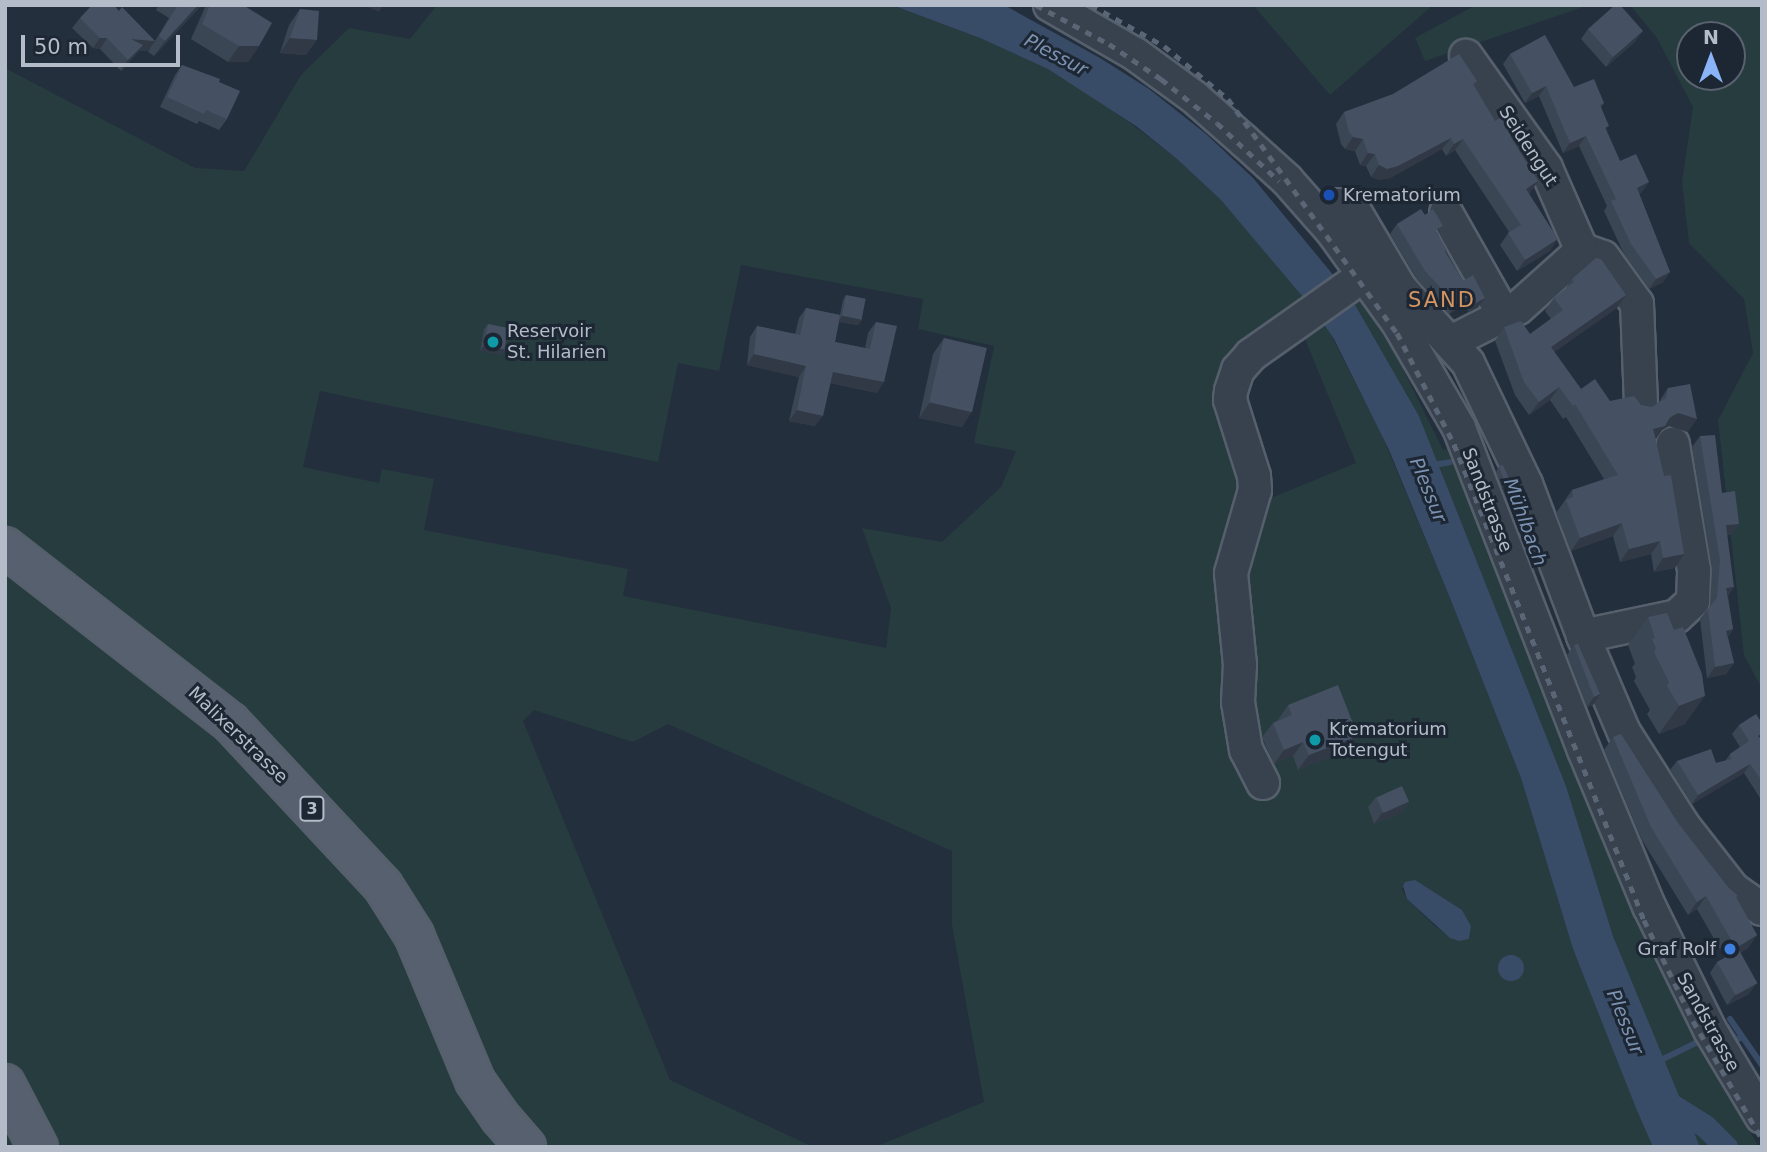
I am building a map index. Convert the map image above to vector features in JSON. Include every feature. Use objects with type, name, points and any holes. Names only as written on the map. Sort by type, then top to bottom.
[{"type":"main road","name":"Malixerstrasse","points":[[5,547],[230,722],[383,886],[414,935],[475,1080],[500,1117],[526,1147]]},
{"type":"main road","points":[[5,1084],[38,1147]]},
{"type":"street","name":"Sandstrasse","points":[[1050,5],[1124,47],[1185,90],[1253,148],[1318,215],[1358,279],[1407,338],[1459,428],[1644,895],[1710,1030],[1762,1117]]},
{"type":"street","name":"Seidengut","points":[[1466,56],[1546,168],[1579,239],[1580,248]]},
{"type":"street","points":[[1318,215],[1337,205],[1355,212],[1400,288],[1451,342],[1474,374],[1517,462],[1624,732],[1672,810],[1733,889],[1762,909]]},
{"type":"street","points":[[1446,212],[1505,317]]},
{"type":"street","points":[[1451,342],[1505,317],[1532,297],[1580,248],[1603,257],[1637,304],[1641,402]]},
{"type":"street","points":[[1263,783],[1246,750],[1238,702],[1240,665],[1231,597],[1231,573],[1255,490],[1254,476],[1230,400],[1231,391],[1238,370],[1245,361],[1358,279]]},
{"type":"street","points":[[1584,636],[1678,616],[1693,601],[1694,570],[1673,444]]},
{"type":"green space","points":[[437,5],[892,5],[980,38],[1048,69],[1108,106],[1177,159],[1221,200],[1326,325],[1381,433],[1521,778],[1573,949],[1653,1147],[875,1147],[984,1102],[952,925],[952,851],[668,724],[633,742],[534,710],[523,721],[670,1080],[813,1147],[5,1147],[5,68],[195,168],[244,171],[301,75],[349,28],[410,39]],"holes":[[[741,265],[923,299],[918,329],[994,346],[974,443],[1016,451],[1001,487],[942,542],[862,528],[891,608],[886,648],[623,596],[628,569],[424,530],[434,479],[382,469],[379,483],[303,467],[320,391],[658,462],[678,363],[719,371]],[[1298,322],[1356,463],[1252,506],[1238,370]],[[1406,882],[1422,885],[1462,910],[1471,926],[1469,939],[1454,940],[1435,926],[1407,899],[1402,889]]]},
{"type":"green space","points":[[1253,5],[1433,5],[1330,95]]},
{"type":"green space","points":[[1476,5],[1589,5],[1425,61],[1415,38]]},
{"type":"green space","points":[[1630,5],[1762,5],[1762,689],[1744,655],[1718,420],[1753,353],[1744,299],[1689,243],[1682,182],[1693,107],[1685,91],[1746,91],[1746,21],[1676,21],[1676,74],[1657,38]]},
{"type":"green space","points":[[1356,291],[1398,359],[1443,450],[1447,449],[1649,946],[1701,1049],[1759,1147],[1700,1147],[1613,936],[1566,786],[1419,416],[1350,296]]},
{"type":"water","name":"Plessur","points":[[892,5],[1004,5],[1100,58],[1149,89],[1206,134],[1253,178],[1339,282],[1308,303],[1221,200],[1136,126],[1048,69],[980,38]]},
{"type":"water","name":"Plessur","points":[[1350,296],[1419,416],[1566,786],[1613,936],[1700,1147],[1653,1147],[1636,1108],[1573,949],[1521,778],[1452,603],[1389,450],[1334,339],[1319,317]]},
{"type":"water","points":[[1415,880],[1462,910],[1471,926],[1469,939],[1459,941],[1450,938],[1407,899],[1403,886],[1405,882]]},
{"type":"water","points":[[1511,955],[1520,959],[1524,968],[1520,977],[1511,981],[1502,977],[1498,968],[1502,959]]},
{"type":"building","points":[[92,5],[114,5],[119,11],[122,7],[155,41],[131,39],[143,45],[128,60],[107,38],[100,38],[80,18]]},
{"type":"building","points":[[178,5],[198,5],[165,41],[159,36]]},
{"type":"building","points":[[210,5],[243,5],[272,23],[259,46],[239,46],[202,24]]},
{"type":"building","points":[[1615,5],[1620,5],[1643,31],[1613,57],[1588,29]]},
{"type":"building","points":[[300,9],[319,11],[317,40],[290,38]]},
{"type":"building","points":[[1545,35],[1574,87],[1594,79],[1604,103],[1600,105],[1609,126],[1605,128],[1620,161],[1636,154],[1649,182],[1637,188],[1670,272],[1656,279],[1631,244],[1611,201],[1616,199],[1586,136],[1570,143],[1546,86],[1532,93],[1510,54]]},
{"type":"building","points":[[1459,54],[1477,81],[1473,84],[1495,121],[1503,116],[1515,133],[1510,136],[1538,181],[1526,189],[1558,239],[1525,260],[1508,233],[1521,225],[1463,139],[1454,144],[1451,138],[1387,169],[1379,165],[1375,154],[1368,153],[1363,139],[1353,137],[1349,132],[1344,112],[1393,94]]},
{"type":"building","points":[[182,65],[220,79],[219,82],[240,91],[227,119],[206,110],[204,114],[167,97]]},
{"type":"building","points":[[1421,209],[1425,215],[1433,209],[1443,226],[1435,230],[1447,250],[1445,251],[1463,281],[1473,275],[1485,298],[1476,303],[1471,295],[1456,304],[1425,271],[1397,224]]},
{"type":"building","points":[[1596,258],[1601,259],[1626,295],[1551,347],[1581,389],[1595,379],[1610,401],[1634,396],[1641,405],[1652,407],[1666,398],[1668,388],[1690,384],[1697,419],[1678,413],[1670,417],[1665,426],[1653,429],[1664,476],[1671,475],[1684,554],[1663,558],[1660,541],[1629,549],[1622,523],[1580,538],[1566,500],[1573,497],[1572,490],[1618,475],[1575,404],[1573,406],[1559,387],[1539,402],[1524,382],[1504,327],[1521,321],[1530,334],[1563,310],[1554,298],[1574,282],[1572,279]]},
{"type":"building","points":[[846,295],[866,299],[862,319],[842,316]]},
{"type":"building","points":[[806,308],[840,315],[835,342],[870,349],[876,322],[897,326],[884,382],[833,372],[823,416],[797,410],[806,366],[754,354],[757,326],[800,335]]},
{"type":"building","name":"Reservoir St. Hilarien","points":[[488,324],[509,328],[504,350],[484,346]]},
{"type":"building","points":[[944,338],[987,348],[972,412],[929,402]]},
{"type":"building","points":[[1715,435],[1722,493],[1735,491],[1739,524],[1726,525],[1734,587],[1726,588],[1733,629],[1726,631],[1734,663],[1715,667],[1708,609],[1717,598],[1720,560],[1700,436]]},
{"type":"building","points":[[1503,465],[1513,487],[1508,489],[1499,466]]},
{"type":"building","points":[[1667,613],[1674,630],[1683,627],[1702,674],[1705,696],[1679,706],[1667,686],[1669,682],[1654,652],[1656,648],[1652,639],[1655,638],[1648,617]]},
{"type":"building","points":[[1578,644],[1600,694],[1594,697],[1574,645]]},
{"type":"building","name":"Krematorium Totengut","points":[[1338,685],[1358,736],[1309,755],[1303,742],[1284,750],[1273,723],[1292,715],[1288,705]]},
{"type":"building","points":[[1756,714],[1762,723],[1762,734],[1758,736],[1762,739],[1762,781],[1750,764],[1698,795],[1677,761],[1711,749],[1716,763],[1731,759],[1730,754],[1749,741],[1739,725]]},
{"type":"building","points":[[1621,734],[1678,823],[1738,896],[1736,897],[1757,935],[1736,948],[1706,896],[1697,902],[1651,827],[1613,737]]},
{"type":"building","points":[[1402,786],[1409,802],[1383,813],[1376,797]]},
{"type":"building","points":[[1739,950],[1757,983],[1736,995],[1717,962]]},
{"type":"waterway","name":"Mühlbach","points":[[1428,466],[1450,462]]},
{"type":"waterway","name":"Mühlbach","points":[[1730,1019],[1762,1065]]},
{"type":"waterway","name":"Mühlbach","points":[[1721,1030],[1727,1027],[1736,1040],[1742,1037]]},
{"type":"waterway","name":"Mühlbach","points":[[1655,1058],[1663,1059],[1698,1042]]},
{"type":"waterway","points":[[1659,1097],[1705,1126],[1726,1147]]},
{"type":"railway","points":[[1036,5],[1109,44],[1161,79],[1217,123],[1279,181]]},
{"type":"railway","points":[[1091,5],[1164,46],[1228,99],[1397,333],[1454,444],[1644,920],[1693,1021],[1762,1139]]},
{"type":"place","name":"Krematorium","points":[[1329,195]]},
{"type":"place","name":"Reservoir St. Hilarien","points":[[493,342]]},
{"type":"place","name":"Krematorium Totengut","points":[[1315,740]]},
{"type":"place","name":"Graf Rolf","points":[[1730,949]]},
{"type":"district","name":"SAND","points":[[1442,300]]}]
